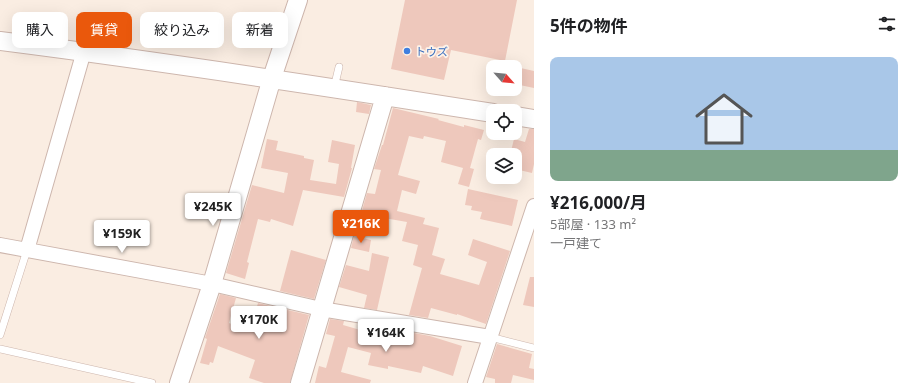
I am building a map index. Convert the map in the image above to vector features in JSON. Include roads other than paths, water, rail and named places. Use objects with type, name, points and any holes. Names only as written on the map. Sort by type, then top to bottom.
[{"type":"street","points":[[179,383],[212,284],[272,78],[298,0]]},
{"type":"street","points":[[0,40],[272,78],[486,112]]},
{"type":"street","points":[[27,250],[84,51]]},
{"type":"street","points":[[300,383],[385,96]]},
{"type":"street","points":[[522,117],[534,119]]},
{"type":"street","points":[[476,383],[534,206]]},
{"type":"street","points":[[0,245],[212,284],[321,309],[490,337]]},
{"type":"lane","points":[[334,88],[339,67]]},
{"type":"lane","points":[[0,334],[27,250]]},
{"type":"lane","points":[[490,337],[534,348]]},
{"type":"lane","points":[[0,349],[152,383]]},
{"type":"place","name":"トウズ","points":[[407,51]]}]
